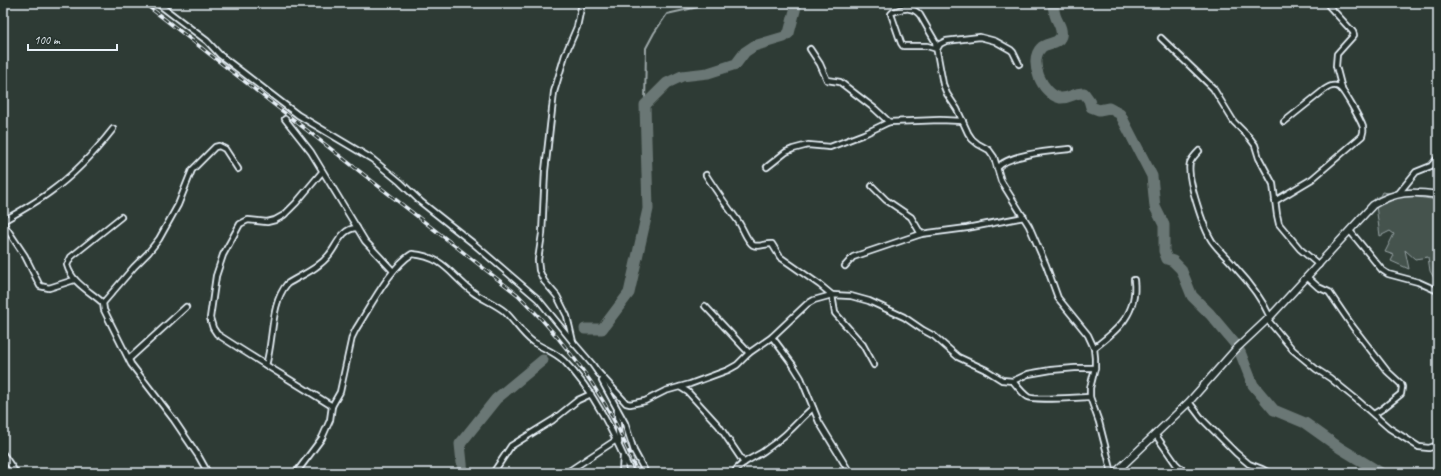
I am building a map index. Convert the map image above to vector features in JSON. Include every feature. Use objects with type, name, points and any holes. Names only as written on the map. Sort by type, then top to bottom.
[{"type":"street","points":[[157,3],[208,41],[220,54],[298,115],[372,160],[400,182],[421,202],[480,248],[538,299],[598,372],[626,403],[630,404],[645,401],[665,391],[708,378],[728,370],[737,365],[749,353],[772,337],[807,304],[820,298],[832,295],[856,297],[899,314],[934,336],[958,357],[986,370],[1002,380],[1013,381],[1028,374],[1075,368],[1094,368]]},
{"type":"street","points":[[573,342],[567,316],[557,296],[544,281],[539,270],[538,260],[542,234],[545,170],[554,92],[565,55],[577,27],[582,3]]},
{"type":"street","points":[[1276,201],[1312,179],[1362,136],[1363,133],[1362,126],[1342,90],[1336,66],[1336,54],[1354,35],[1353,32],[1329,6]]},
{"type":"street","points":[[937,49],[927,46],[903,46],[891,14],[893,12],[908,8],[918,12],[933,37],[937,49],[943,84],[947,94],[972,139],[992,153],[1001,181],[1024,217],[1038,247],[1058,298],[1088,335],[1094,348],[1095,358],[1090,397],[1099,422],[1113,473],[1189,402],[1235,350],[1308,277],[1373,205],[1385,198],[1399,194],[1421,192],[1438,195]]},
{"type":"street","points":[[937,49],[940,44],[946,41],[980,37],[995,41],[1014,52],[1018,64]]},
{"type":"street","points":[[1161,38],[1213,88],[1234,122],[1255,145],[1259,158],[1273,184],[1278,219],[1282,228],[1300,249],[1319,265]]},
{"type":"street","points":[[810,49],[828,80],[840,82],[890,122]]},
{"type":"street","points":[[1284,122],[1328,88],[1336,86],[1342,90]]},
{"type":"street","points":[[285,119],[310,152],[365,241],[393,271]]},
{"type":"street","points":[[767,167],[786,152],[793,149],[808,145],[830,147],[890,122],[940,120],[963,121]]},
{"type":"street","points":[[74,280],[49,288],[40,286],[25,256],[3,222],[51,192],[68,178],[89,157],[113,129]]},
{"type":"street","points":[[103,303],[159,239],[178,205],[192,170],[197,164],[215,147],[219,146],[225,149],[238,169]]},
{"type":"street","points":[[997,168],[1003,162],[1026,155],[1070,149]]},
{"type":"street","points":[[1199,150],[1190,162],[1189,175],[1206,229],[1213,242],[1236,268],[1262,302],[1268,318],[1293,350],[1356,399],[1389,428],[1419,447],[1429,448],[1438,445]]},
{"type":"street","points":[[1399,194],[1416,172],[1430,166],[1438,158]]},
{"type":"street","points":[[322,172],[284,215],[267,222],[248,220],[240,224],[223,255],[216,276],[210,318],[213,328],[217,334],[332,406]]},
{"type":"street","points":[[706,175],[754,245],[759,246],[772,244],[780,257],[832,295],[836,313],[863,345],[874,365]]},
{"type":"street","points":[[872,186],[886,200],[911,217],[921,234]]},
{"type":"street","points":[[121,217],[71,257],[67,265],[69,272],[74,280],[103,303],[104,310],[131,364],[174,420],[208,473]]},
{"type":"street","points":[[845,266],[853,257],[921,234],[967,228],[1024,217]]},
{"type":"street","points":[[266,365],[269,354],[274,315],[282,289],[287,284],[324,261],[343,234],[348,230],[357,228]]},
{"type":"street","points":[[1350,231],[1382,270],[1388,274],[1418,282],[1438,291]]},
{"type":"street","points":[[296,473],[322,438],[330,420],[332,406],[340,392],[352,337],[393,271],[403,260],[412,254],[430,258],[443,264],[472,292],[504,311],[533,342],[557,354],[575,373],[591,394],[603,414],[631,473]]},
{"type":"street","points":[[1308,277],[1318,287],[1329,292],[1353,327],[1387,371],[1401,384],[1402,387],[1400,394],[1374,414]]},
{"type":"street","points":[[1094,348],[1121,325],[1130,313],[1135,292],[1134,280]]},
{"type":"street","points":[[705,306],[749,353]]},
{"type":"street","points":[[129,359],[186,307]]},
{"type":"street","points":[[772,337],[801,378],[819,422],[850,473]]},
{"type":"street","points":[[598,372],[624,423],[634,452],[646,473]]},
{"type":"street","points":[[1013,381],[1023,393],[1029,398],[1033,399],[1090,397]]},
{"type":"street","points":[[680,386],[688,392],[719,426],[744,463]]},
{"type":"street","points":[[493,473],[511,446],[553,420],[578,400],[591,394]]},
{"type":"street","points":[[1189,402],[1202,419],[1236,453],[1249,464],[1269,473]]},
{"type":"street","points":[[616,408],[619,446]]},
{"type":"street","points":[[734,473],[738,467],[762,452],[789,432],[803,416],[813,408]]},
{"type":"street","points":[[1155,434],[1176,464],[1186,473]]},
{"type":"street","points":[[566,473],[616,440]]},
{"type":"street","points":[[3,454],[16,473]]},
{"type":"street","points":[[622,473],[623,454]]},
{"type":"shaded area","points":[[1382,192],[1438,200],[1438,277],[1435,280],[1430,271],[1428,257],[1415,259],[1405,250],[1409,269],[1391,261],[1394,255],[1385,252],[1394,234],[1390,231],[1380,236],[1375,198],[1380,196]]},
{"type":"waterway","points":[[645,105],[646,48],[654,33],[667,14],[698,7],[702,3]]},
{"type":"waterway","points":[[585,329],[602,329],[629,293],[648,209],[645,105],[667,83],[682,76],[708,73],[736,64],[745,52],[754,46],[784,37],[789,33],[797,3]]},
{"type":"waterway","points":[[1053,3],[1055,15],[1061,28],[1061,36],[1057,41],[1043,46],[1037,54],[1037,68],[1043,84],[1053,95],[1060,98],[1067,98],[1084,93],[1089,100],[1091,107],[1099,110],[1109,108],[1120,114],[1152,176],[1155,207],[1164,225],[1164,251],[1167,259],[1173,261],[1181,269],[1192,296],[1210,314],[1236,345]]},
{"type":"waterway","points":[[1240,352],[1253,385],[1274,410],[1305,423],[1340,448],[1381,473]]},
{"type":"waterway","points":[[463,473],[460,444],[496,399],[543,360]]},
{"type":"railway","points":[[144,3],[518,295],[555,335],[588,377],[616,423],[637,473]]}]
